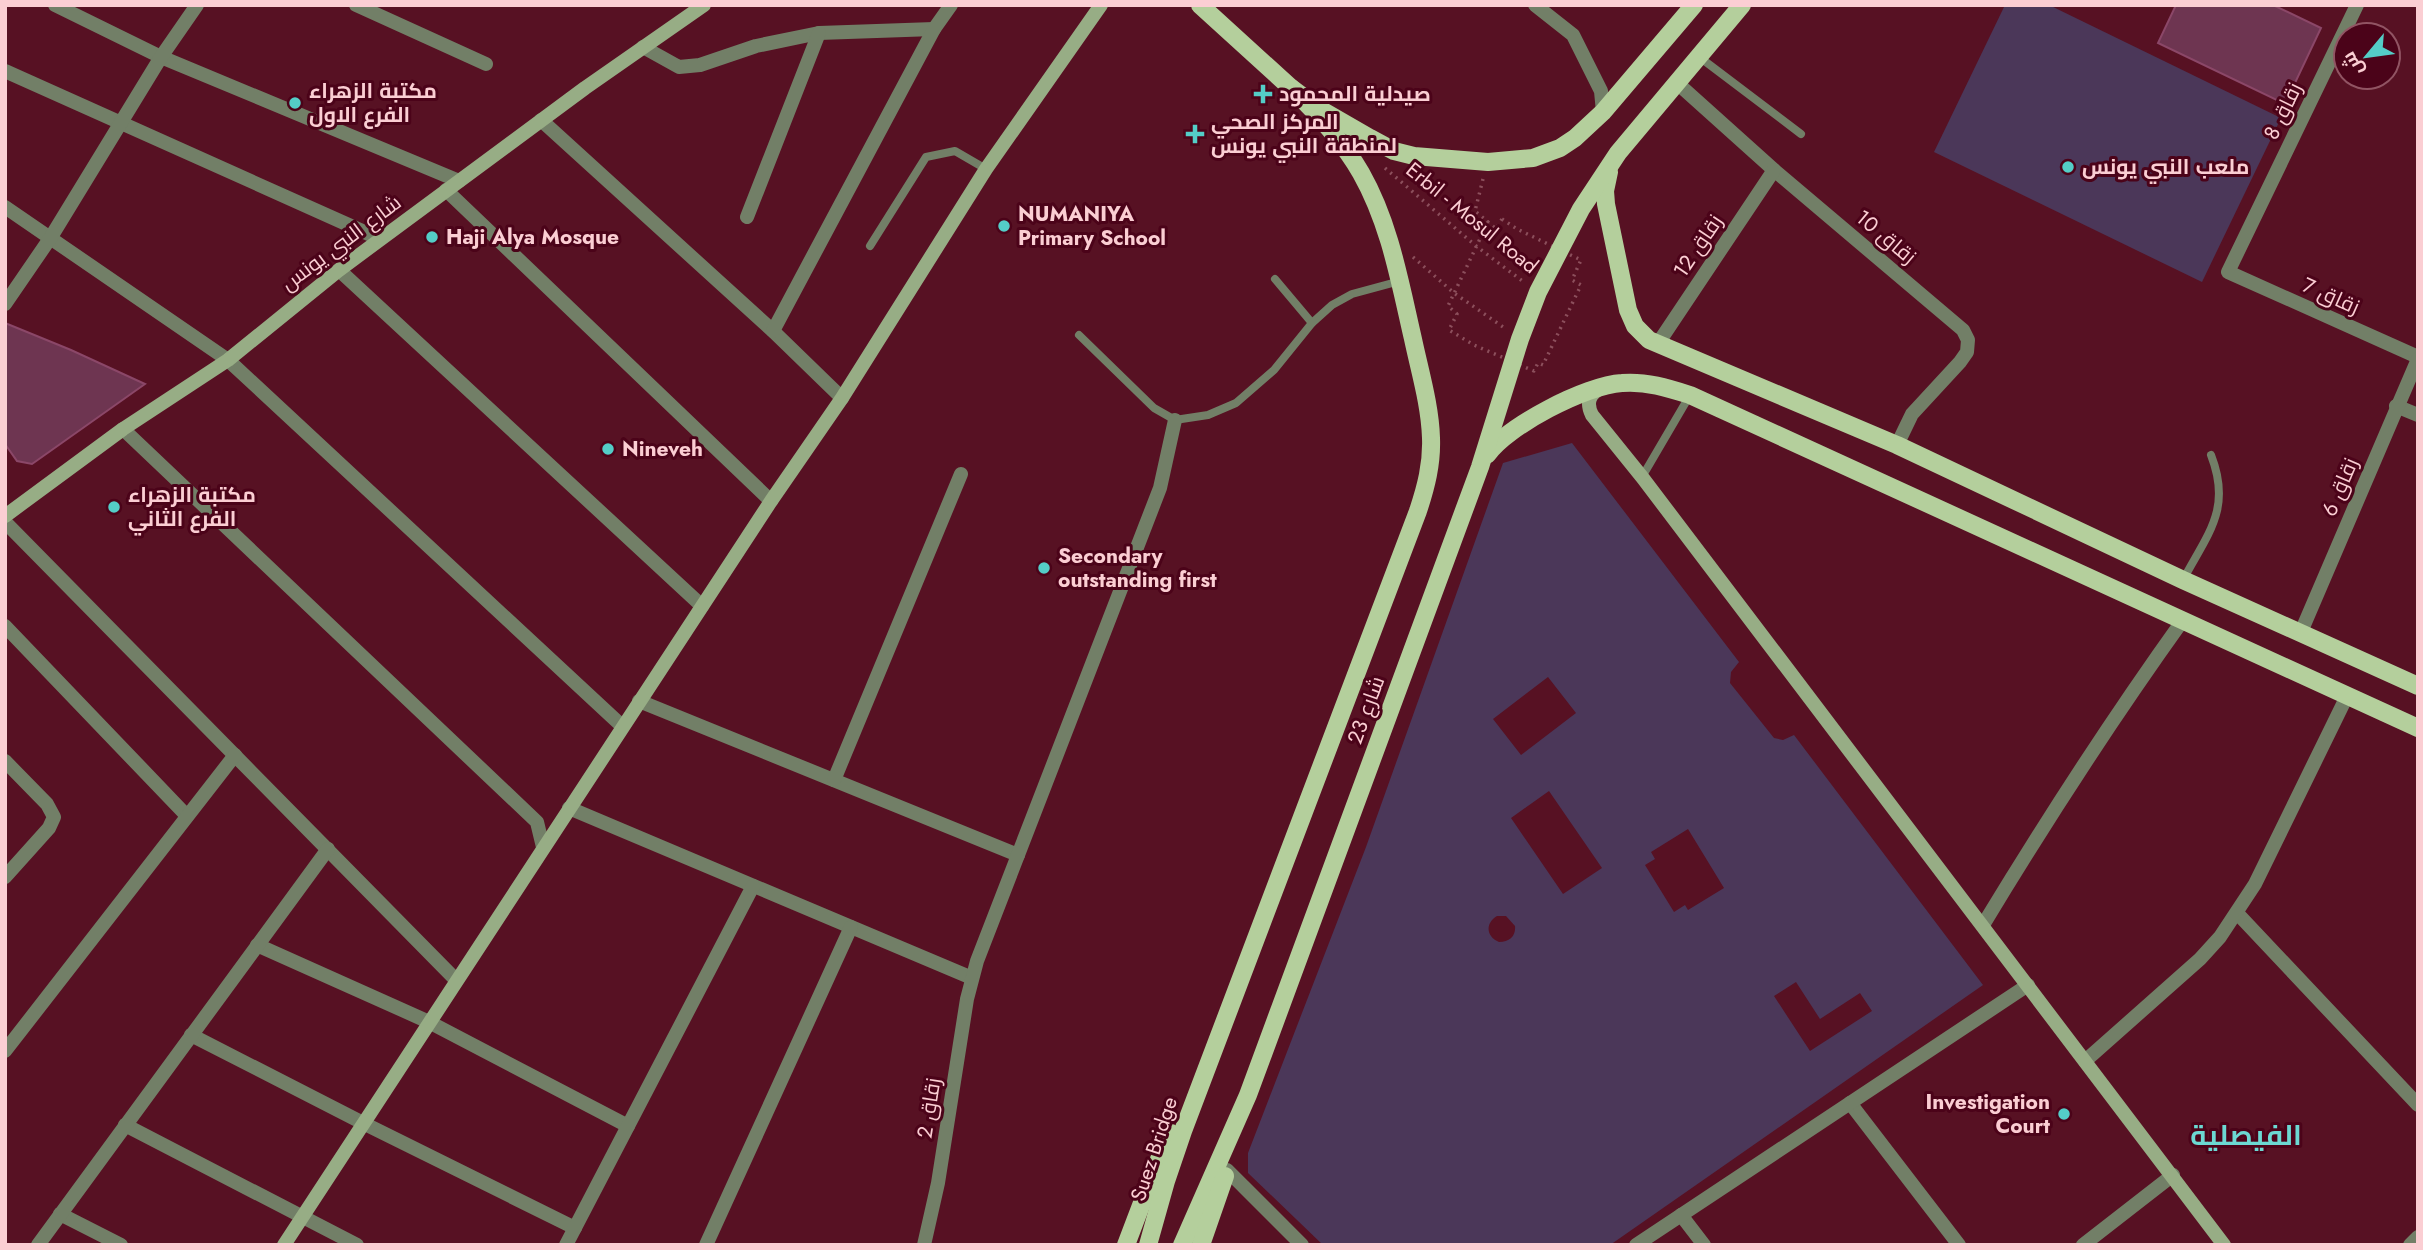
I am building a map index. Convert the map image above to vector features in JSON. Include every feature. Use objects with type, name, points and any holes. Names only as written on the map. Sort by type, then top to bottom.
[{"type":"main road","points":[[1200,5],[1290,87],[1318,108],[1394,151],[1431,158],[1488,162],[1519,161],[1547,154],[1575,138],[1603,112],[1694,5]]},
{"type":"main road","points":[[1742,5],[1618,153],[1607,179],[1605,191],[1611,232],[1631,318],[1641,334],[1657,345],[1896,446],[2418,686]]},
{"type":"main road","name":"شارع 23","points":[[1206,1068],[1418,511],[1430,466],[1428,409],[1400,281],[1384,224],[1360,171],[1334,133],[1290,87]]},
{"type":"main road","name":"شارع 23","points":[[1248,1095],[1479,467],[1538,292],[1581,209],[1618,153]]},
{"type":"main road","points":[[1479,467],[1499,441],[1512,430],[1555,407],[1619,383],[1665,387],[1690,395],[2418,728]]},
{"type":"main road","points":[[1126,1245],[1156,1166],[1206,1068]]},
{"type":"main road","name":"Suez Bridge","points":[[1149,1245],[1166,1181],[1206,1068]]},
{"type":"main road","points":[[1201,1245],[1227,1171],[1248,1095]]},
{"type":"main road","points":[[1182,1245],[1248,1095]]},
{"type":"street","points":[[55,5],[161,57],[459,181]]},
{"type":"street","points":[[5,304],[51,237],[161,57],[197,5]]},
{"type":"street","points":[[356,5],[486,64]]},
{"type":"street","name":"شارع النبي يونس","points":[[5,516],[123,429],[228,360],[380,239],[541,120],[705,5]]},
{"type":"street","points":[[773,331],[934,29],[951,5]]},
{"type":"street","points":[[284,1245],[622,726],[842,398],[986,169],[1101,5]]},
{"type":"street","points":[[1535,5],[1573,35],[1601,91],[1603,112]]},
{"type":"street","name":"زقاق 8","points":[[2228,272],[2357,5]]},
{"type":"street","points":[[643,47],[679,67],[700,65],[757,46],[819,33],[934,29]]},
{"type":"street","points":[[747,217],[819,33]]},
{"type":"street","points":[[5,71],[380,239]]},
{"type":"street","name":"زقاق 10","points":[[1676,82],[1774,170],[1963,330],[1968,340],[1967,352],[1961,362],[1912,414],[1896,446]]},
{"type":"street","points":[[541,120],[773,331],[842,398]]},
{"type":"street","name":"زقاق 12","points":[[1657,345],[1774,170]]},
{"type":"street","points":[[446,190],[771,501]]},
{"type":"street","points":[[5,207],[228,360],[622,726]]},
{"type":"street","points":[[339,270],[702,606]]},
{"type":"street","name":"زقاق 7","points":[[2228,272],[2418,358]]},
{"type":"street","name":"زقاق 6","points":[[2301,632],[2418,358]]},
{"type":"street","points":[[1603,387],[1591,396],[1589,409],[2224,1245]]},
{"type":"street","points":[[2396,406],[2418,415]]},
{"type":"street","name":"زقاق 2","points":[[924,1245],[938,1183],[972,978],[981,946],[1160,488],[1175,420]]},
{"type":"street","points":[[123,429],[537,822],[543,847]]},
{"type":"street","points":[[834,780],[961,474]]},
{"type":"street","points":[[5,522],[456,980]]},
{"type":"street","points":[[1983,925],[2076,775],[2183,620]]},
{"type":"street","points":[[8,635],[187,816]]},
{"type":"street","points":[[2085,1061],[2193,966],[2220,937],[2255,884],[2347,696]]},
{"type":"street","points":[[639,701],[1018,855]]},
{"type":"street","points":[[5,1051],[235,755]]},
{"type":"street","points":[[5,761],[47,804],[54,817],[49,828],[5,877]]},
{"type":"street","points":[[569,808],[972,978]]},
{"type":"street","points":[[38,1245],[328,849]]},
{"type":"street","points":[[566,1245],[753,886]]},
{"type":"street","points":[[2237,913],[2418,1105]]},
{"type":"street","points":[[706,1245],[851,927]]},
{"type":"street","points":[[257,945],[429,1022],[628,1126]]},
{"type":"street","points":[[1636,1245],[2028,985]]},
{"type":"street","points":[[191,1035],[575,1227]]},
{"type":"street","points":[[1850,1103],[1959,1245]]},
{"type":"street","points":[[125,1125],[357,1245]]},
{"type":"street","points":[[1227,1171],[1300,1244]]},
{"type":"street","points":[[2083,1245],[2173,1175]]},
{"type":"street","points":[[60,1214],[121,1245]]},
{"type":"street","points":[[1681,1215],[1704,1245]]},
{"type":"street","points":[[2410,1245],[2418,1237]]},
{"type":"lane","points":[[1698,56],[1801,134]]},
{"type":"lane","points":[[870,246],[926,157],[956,150],[986,169]]},
{"type":"lane","points":[[1275,279],[1312,323]]},
{"type":"lane","points":[[1079,335],[1154,408],[1175,420],[1208,415],[1236,403],[1274,370],[1312,323],[1332,305],[1352,294],[1400,281]]},
{"type":"lane","points":[[1642,477],[1690,395]]},
{"type":"lane","points":[[2183,580],[2219,511],[2220,486],[2211,455]]},
{"type":"path","points":[[1488,162],[1475,211],[1488,222]]},
{"type":"path","name":"Erbil - Mosul Road","points":[[1383,166],[1476,246],[1538,292]]},
{"type":"path","points":[[1409,254],[1454,293],[1520,339]]},
{"type":"path","points":[[1464,271],[1448,306],[1457,314],[1449,330],[1474,345],[1534,371],[1538,363],[1543,366],[1560,330]]},
{"type":"shaded area","points":[[2005,5],[2049,5],[2281,118],[2202,282],[1934,152]]},
{"type":"shaded area","points":[[1572,443],[1739,662],[1731,672],[1730,683],[1774,738],[1783,740],[1794,735],[1983,985],[1610,1245],[1323,1245],[1248,1173],[1248,1153],[1366,847],[1503,463]],"holes":[[[1548,677],[1576,713],[1521,755],[1493,719]],[[1549,791],[1602,868],[1563,894],[1511,818]],[[1688,829],[1724,888],[1688,910],[1685,905],[1674,912],[1645,865],[1655,859],[1651,852]],[[1497,916],[1506,916],[1515,926],[1513,935],[1503,942],[1495,940],[1489,933],[1490,922]],[[1796,982],[1820,1019],[1860,993],[1872,1011],[1810,1051],[1774,996]]]},
{"type":"building","points":[[2176,5],[2273,5],[2321,28],[2285,104],[2158,43]]},
{"type":"building","points":[[5,323],[145,384],[32,464],[17,461],[5,444]]},
{"type":"place","name":"صيدلية المحمود","points":[[1263,94]]},
{"type":"place","name":"مكتبة الزهراء الفرع الاول","points":[[295,103]]},
{"type":"place","name":"المركز الصحي لمنطقة النبي يونس","points":[[1195,134]]},
{"type":"place","name":"ملعب النبي يونس","points":[[2068,167]]},
{"type":"place","name":"NUMANIYA Primary School","points":[[1004,226]]},
{"type":"place","name":"Haji Alya Mosque","points":[[432,237]]},
{"type":"place","name":"Nineveh","points":[[608,449]]},
{"type":"place","name":"مكتبة الزهراء الفرع الثاني","points":[[114,507]]},
{"type":"place","name":"Secondary outstanding first","points":[[1044,568]]},
{"type":"place","name":"Investigation Court","points":[[2064,1114]]},
{"type":"district","name":"الفيصلية","points":[[2246,1135]]}]
